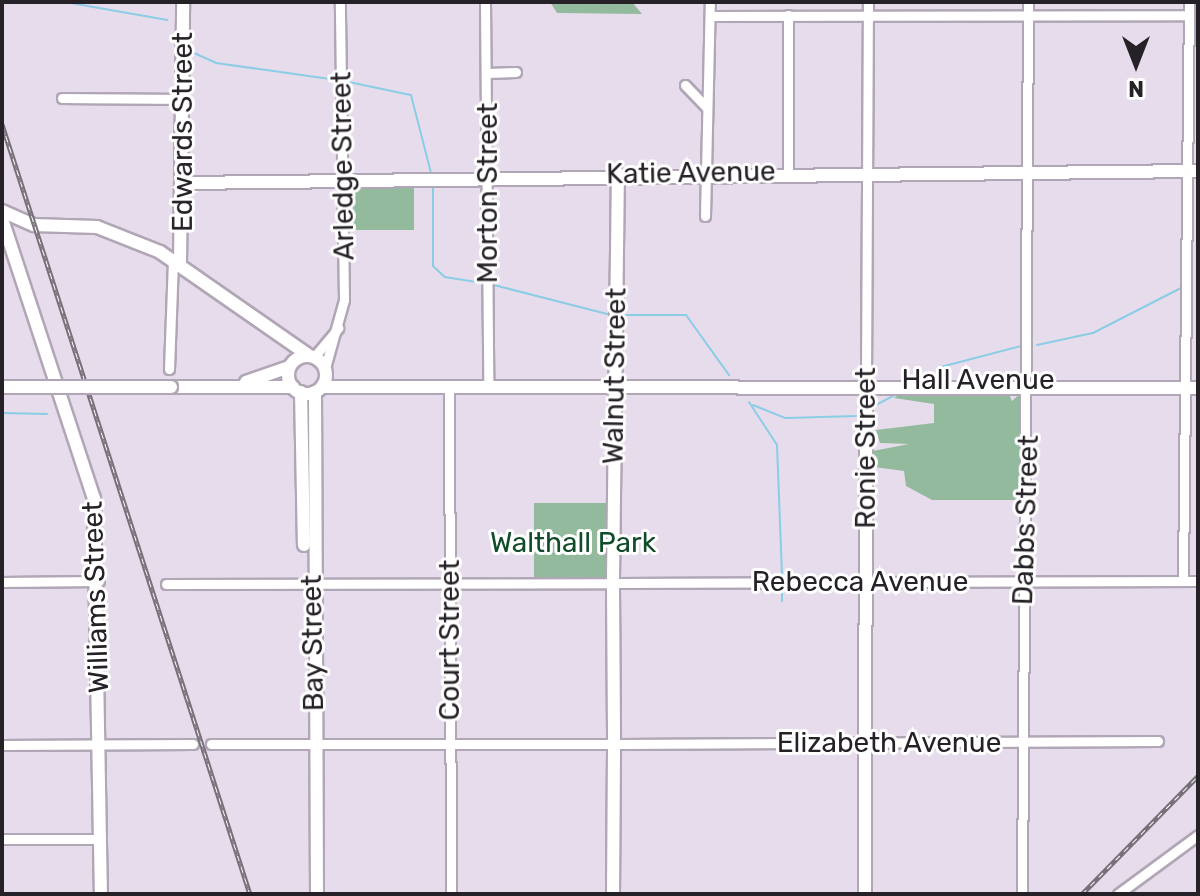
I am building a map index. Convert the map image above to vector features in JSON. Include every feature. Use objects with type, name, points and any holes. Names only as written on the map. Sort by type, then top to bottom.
[{"type":"street","name":"Edwards Street","points":[[169,369],[184,183],[183,2]]},
{"type":"street","name":"Arledge Street","points":[[322,381],[338,328],[342,180],[340,2]]},
{"type":"street","name":"Morton Street","points":[[485,2],[488,383]]},
{"type":"street","points":[[705,216],[710,2]]},
{"type":"street","name":"Ronie Street","points":[[865,894],[868,2]]},
{"type":"street","name":"Dabbs Street","points":[[1022,894],[1023,581],[1030,384],[1028,2]]},
{"type":"street","points":[[1183,581],[1192,384],[1194,171],[1189,2]]},
{"type":"street","points":[[788,15],[788,172]]},
{"type":"street","points":[[710,16],[1189,15]]},
{"type":"street","points":[[487,73],[516,72]]},
{"type":"street","points":[[685,85],[707,108]]},
{"type":"street","points":[[62,98],[184,99]]},
{"type":"street","name":"Katie Avenue","points":[[184,183],[488,179],[706,172],[1194,171]]},
{"type":"street","name":"Walnut Street","points":[[613,894],[614,384],[618,315],[618,174]]},
{"type":"street","points":[[2,211],[34,225],[105,229],[176,260],[311,356],[322,381],[297,390],[243,384],[2,387]]},
{"type":"street","name":"Williams Street","points":[[2,219],[88,471],[99,581],[101,894]]},
{"type":"street","points":[[243,384],[311,356],[338,328]]},
{"type":"street","name":"Bay Street","points":[[280,334],[297,390],[308,583],[309,894]]},
{"type":"street","name":"Hall Avenue","points":[[322,381],[346,385],[449,386],[488,383],[1192,384]]},
{"type":"street","name":"Bay Street","points":[[308,583],[322,381]]},
{"type":"street","name":"Court Street","points":[[449,386],[451,894]]},
{"type":"street","points":[[2,582],[99,581]]},
{"type":"street","name":"Rebecca Avenue","points":[[166,584],[1198,581]]},
{"type":"street","name":"Elizabeth Avenue","points":[[211,744],[1158,741]]},
{"type":"street","points":[[2,745],[193,744]]},
{"type":"street","name":"Bay Street","points":[[309,744],[317,894]]},
{"type":"street","points":[[1118,894],[1198,835]]},
{"type":"street","points":[[2,839],[101,839]]},
{"type":"green space","points":[[550,2],[632,2],[642,14],[557,13]]},
{"type":"green space","points":[[342,180],[414,180],[414,230],[342,230]]},
{"type":"green space","points":[[909,388],[1007,390],[1012,401],[1023,391],[1021,500],[932,500],[906,486],[904,471],[874,467],[873,451],[909,444],[880,443],[876,430],[934,423],[934,404],[894,398]]},
{"type":"green space","name":"Walthall Park","points":[[534,503],[613,503],[613,582],[534,582]]},
{"type":"waterway","points":[[65,2],[167,20]]},
{"type":"waterway","points":[[194,53],[216,63],[337,80]]},
{"type":"waterway","points":[[344,81],[411,95],[431,173]]},
{"type":"waterway","points":[[433,187],[433,266],[445,277],[483,283]]},
{"type":"waterway","points":[[490,284],[611,315]]},
{"type":"waterway","points":[[1037,345],[1093,333],[1183,287]]},
{"type":"waterway","points":[[622,315],[686,315],[729,375]]},
{"type":"waterway","points":[[937,368],[1021,346]]},
{"type":"waterway","points":[[874,406],[898,393]]},
{"type":"waterway","points":[[749,402],[777,445],[782,576]]},
{"type":"waterway","points":[[753,405],[786,418],[857,416]]},
{"type":"waterway","points":[[2,413],[47,414]]},
{"type":"waterway","points":[[782,588],[782,601]]},
{"type":"railway","points":[[2,124],[250,894]]},
{"type":"railway","points":[[1082,894],[1198,776]]}]
